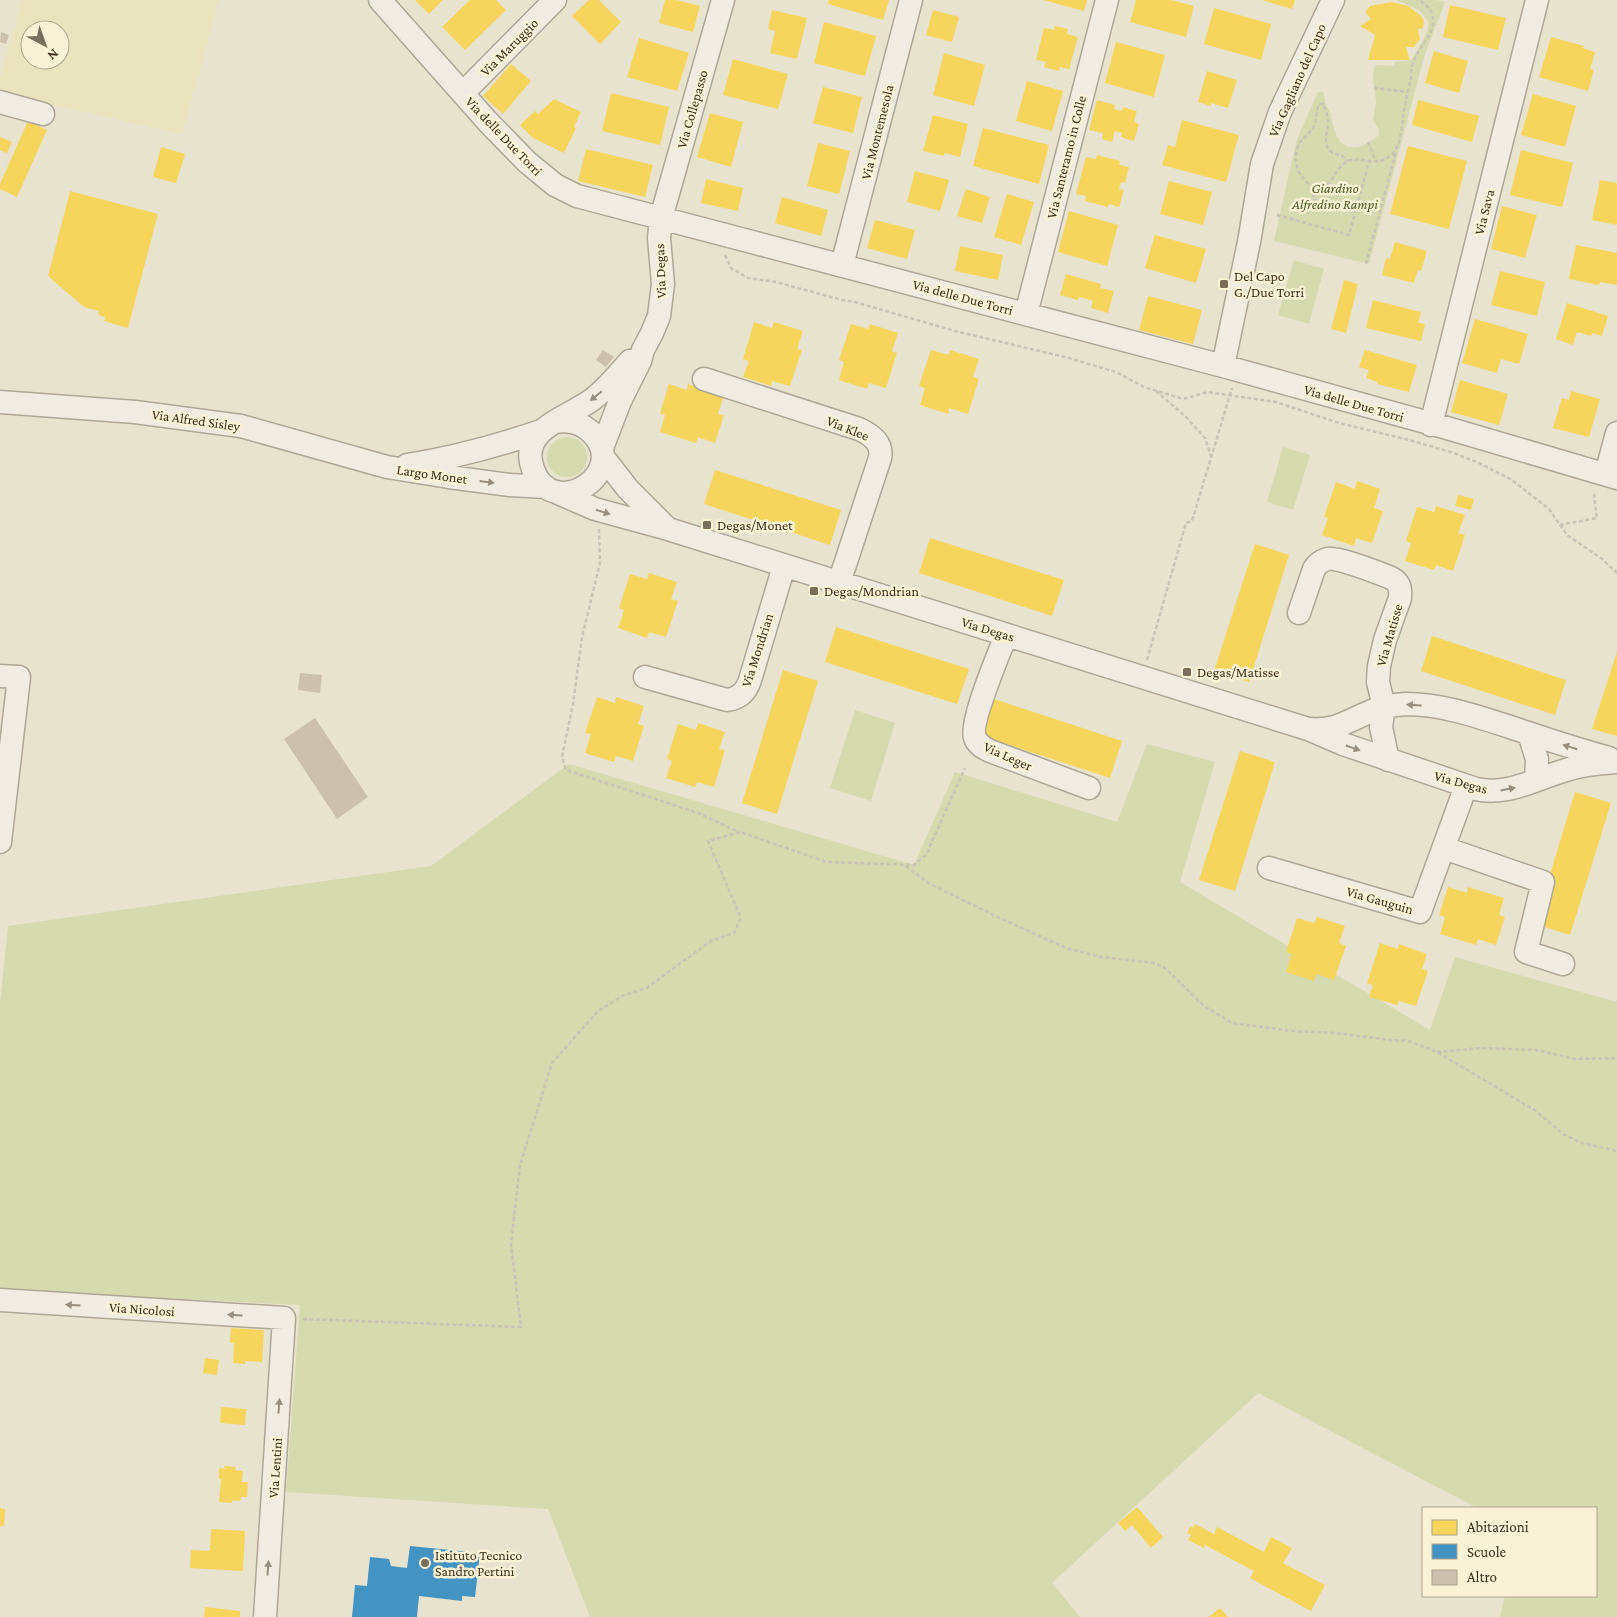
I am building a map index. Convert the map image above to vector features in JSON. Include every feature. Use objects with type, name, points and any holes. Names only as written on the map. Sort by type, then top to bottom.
[{"type":"street","name":"Via delle Due Torri","points":[[380,0],[520,155],[555,185],[577,196],[1230,368],[1607,475]]},
{"type":"street","name":"Via Maruggio","points":[[463,93],[554,0]]},
{"type":"street","name":"Via Collepasso","points":[[661,218],[723,0]]},
{"type":"street","name":"Via Montemesola","points":[[842,265],[911,0]]},
{"type":"street","name":"Via Santeramo in Colle","points":[[1026,314],[1107,0]]},
{"type":"street","name":"Via Gagliano del Capo","points":[[1230,368],[1262,164],[1280,112],[1333,0]]},
{"type":"street","name":"Via Sava","points":[[1431,425],[1537,0]]},
{"type":"street","points":[[0,102],[43,114]]},
{"type":"street","name":"Via Degas","points":[[643,350],[655,328],[662,304],[663,278],[659,233],[661,218]]},
{"type":"street","name":"Largo Monet","points":[[548,427],[595,397],[643,350]]},
{"type":"street","name":"Largo Monet","points":[[386,468],[552,490],[572,492],[581,489],[588,485],[602,466],[602,453],[614,416],[640,361],[643,350]]},
{"type":"street","name":"Via Klee","points":[[704,380],[868,433],[877,441],[881,451],[880,458],[840,583]]},
{"type":"street","name":"Via Alfred Sisley","points":[[0,402],[135,412],[241,426],[386,468]]},
{"type":"street","name":"Largo Monet","points":[[386,468],[499,445],[569,421],[582,426],[593,435],[602,453]]},
{"type":"street","points":[[548,427],[535,439],[532,448],[531,464],[534,474],[552,490]]},
{"type":"street","points":[[1607,475],[1617,433]]},
{"type":"street","name":"Via Degas","points":[[602,453],[628,489],[668,529]]},
{"type":"street","name":"Via Degas","points":[[552,490],[598,510],[668,529],[1308,729],[1388,760],[1483,791],[1503,790],[1569,769],[1617,761]]},
{"type":"street","name":"Via Matisse","points":[[1299,613],[1314,569],[1317,564],[1327,560],[1336,560],[1389,576],[1396,581],[1400,588],[1400,598],[1385,640],[1379,666],[1378,682],[1384,707]]},
{"type":"street","name":"Via Mondrian","points":[[646,677],[727,700],[740,696],[749,684],[784,566]]},
{"type":"street","name":"Via Leger","points":[[1006,635],[975,720],[975,738],[990,751],[1089,788]]},
{"type":"street","points":[[0,842],[9,677]]},
{"type":"street","name":"Via Degas","points":[[1308,729],[1327,729],[1342,725],[1372,710],[1407,704],[1448,709],[1471,715],[1617,761]]},
{"type":"street","points":[[1384,707],[1380,727],[1388,760]]},
{"type":"street","points":[[1529,734],[1538,759],[1536,780]]},
{"type":"street","name":"Via Gauguin","points":[[1268,868],[1420,912],[1466,786]]},
{"type":"street","points":[[1444,848],[1543,882],[1526,952],[1563,964]]},
{"type":"street","name":"Via Nicolosi","points":[[0,1300],[284,1318]]},
{"type":"street","name":"Via Lentini","points":[[265,1617],[284,1318]]},
{"type":"path","points":[[1323,190],[1347,162],[1354,159],[1376,162],[1391,156],[1396,149],[1402,135],[1412,63],[1431,32],[1433,24],[1431,11],[1428,6],[1417,0]]},
{"type":"path","points":[[1374,88],[1408,92]]},
{"type":"path","points":[[1309,184],[1298,168],[1295,156],[1302,140],[1314,127],[1320,104],[1323,104],[1328,120],[1327,147],[1334,153],[1343,156],[1347,162]]},
{"type":"path","points":[[1368,142],[1376,162]]},
{"type":"path","points":[[1366,264],[1396,149]]},
{"type":"path","points":[[1277,215],[1349,235],[1369,162]]},
{"type":"path","points":[[1314,194],[1313,199],[1355,212]]},
{"type":"path","points":[[718,233],[714,247],[724,252],[731,268],[748,278],[776,282],[855,302],[955,331],[1065,357],[1116,372],[1144,387],[1183,399],[1208,392],[1276,402],[1339,423],[1409,440],[1470,459],[1512,480],[1549,509],[1567,535],[1602,559],[1617,573]]},
{"type":"path","points":[[1142,677],[1186,523],[1192,521],[1230,396],[1230,368]]},
{"type":"path","points":[[1155,390],[1186,417],[1205,438],[1211,457]]},
{"type":"path","points":[[1560,525],[1596,518],[1594,497],[1607,475]]},
{"type":"path","points":[[598,510],[600,562],[582,637],[562,757],[566,770],[698,812],[740,832],[826,862],[914,865],[926,855],[965,768]]},
{"type":"path","points":[[284,1318],[521,1327],[511,1244],[520,1165],[552,1063],[598,1010],[622,996],[648,987],[711,941],[734,933],[741,918],[708,841],[740,832]]},
{"type":"path","points":[[905,865],[930,884],[1066,948],[1101,957],[1155,963],[1165,968],[1204,1006],[1232,1023],[1292,1031],[1409,1040],[1437,1052],[1510,1097],[1536,1110],[1563,1134],[1582,1142],[1617,1151]]},
{"type":"path","points":[[1437,1052],[1490,1048],[1536,1050],[1575,1059],[1617,1058]]},
{"type":"shaded area","points":[[22,0],[219,0],[182,134],[0,93],[0,79]]},
{"type":"green space","name":"Giardino Alfredino Rampi","points":[[1396,0],[1436,0],[1445,2],[1425,54],[1369,264],[1274,241],[1297,139],[1318,92],[1323,92],[1335,132],[1345,145],[1357,147],[1368,143],[1378,136],[1379,130],[1373,120],[1376,102],[1373,77],[1375,65],[1394,66],[1395,62],[1412,60],[1424,38],[1429,22],[1419,10]]},
{"type":"green space","points":[[1294,260],[1324,269],[1309,324],[1278,315]]},
{"type":"green space","points":[[571,437],[578,440],[584,446],[587,457],[586,465],[578,474],[571,477],[563,477],[556,474],[548,465],[547,453],[550,446],[559,438]]},
{"type":"green space","points":[[1283,447],[1310,455],[1293,510],[1267,502]]},
{"type":"green space","points":[[855,710],[895,723],[871,801],[830,788]]},
{"type":"green space","points":[[1147,744],[1215,762],[1180,882],[1430,1030],[1455,957],[1617,1002],[1617,1617],[1500,1617],[1505,1597],[1597,1597],[1597,1507],[1475,1507],[1258,1393],[1052,1583],[1080,1617],[590,1617],[548,1509],[286,1492],[300,1305],[0,1290],[0,1004],[8,926],[431,866],[569,764],[914,865],[955,772],[1117,822]]},
{"type":"building: Abitazioni","points":[[415,0],[443,0],[429,14]]},
{"type":"building: Abitazioni","points":[[470,0],[496,0],[506,10],[465,50],[442,27]]},
{"type":"building: Abitazioni","points":[[589,0],[599,0],[621,22],[600,44],[572,16]]},
{"type":"building: Abitazioni","points":[[665,0],[676,0],[700,6],[693,32],[659,23]]},
{"type":"building: Abitazioni","points":[[829,0],[889,0],[883,20],[828,4]]},
{"type":"building: Abitazioni","points":[[1043,0],[1087,0],[1084,11]]},
{"type":"building: Abitazioni","points":[[1136,0],[1171,0],[1194,6],[1186,37],[1130,22]]},
{"type":"building: Abitazioni","points":[[1262,0],[1295,0],[1292,9]]},
{"type":"building: Abitazioni","points":[[1392,2],[1408,6],[1421,16],[1424,21],[1423,28],[1418,29],[1420,39],[1414,47],[1406,47],[1410,60],[1368,60],[1375,35],[1360,26],[1371,19],[1365,12],[1370,6]]},
{"type":"building: Abitazioni","points":[[1450,5],[1506,18],[1498,50],[1443,37]]},
{"type":"building: Abitazioni","points":[[1214,8],[1271,24],[1261,60],[1204,44]]},
{"type":"building: Abitazioni","points":[[772,10],[807,18],[797,59],[770,53],[775,31],[768,29]]},
{"type":"building: Abitazioni","points":[[933,10],[959,17],[952,42],[926,35]]},
{"type":"building: Abitazioni","points":[[824,22],[876,36],[865,76],[814,63]]},
{"type":"building: Abitazioni","points":[[1055,26],[1068,29],[1067,34],[1078,37],[1069,69],[1060,67],[1059,71],[1044,67],[1046,62],[1036,60],[1044,28],[1054,30]]},
{"type":"building: Abitazioni","points":[[1551,37],[1584,46],[1583,48],[1595,52],[1590,69],[1594,70],[1588,91],[1539,77]]},
{"type":"building: Abitazioni","points":[[639,38],[689,53],[677,91],[627,77]]},
{"type":"building: Abitazioni","points":[[1116,42],[1165,55],[1154,97],[1105,83]]},
{"type":"building: Abitazioni","points":[[1434,51],[1468,61],[1459,93],[1425,83]]},
{"type":"building: Abitazioni","points":[[944,53],[985,65],[974,106],[933,95]]},
{"type":"building: Abitazioni","points":[[733,59],[788,74],[778,109],[723,95]]},
{"type":"building: Abitazioni","points":[[511,64],[531,81],[503,114],[483,96]]},
{"type":"building: Abitazioni","points":[[1207,71],[1237,80],[1228,108],[1211,103],[1211,106],[1198,102]]},
{"type":"building: Abitazioni","points":[[1027,81],[1063,91],[1052,131],[1016,121]]},
{"type":"building: Abitazioni","points":[[823,87],[862,97],[853,133],[813,123]]},
{"type":"building: Abitazioni","points":[[611,93],[669,107],[660,145],[602,131]]},
{"type":"building: Abitazioni","points":[[1533,94],[1576,106],[1565,147],[1521,135]]},
{"type":"building: Abitazioni","points":[[554,99],[581,112],[574,127],[576,128],[564,153],[533,138],[520,125],[535,111],[538,114]]},
{"type":"building: Abitazioni","points":[[1097,100],[1115,105],[1114,109],[1122,111],[1123,107],[1137,111],[1134,122],[1139,124],[1134,141],[1121,137],[1122,133],[1115,131],[1112,142],[1102,139],[1103,133],[1089,130]]},
{"type":"building: Abitazioni","points":[[1418,100],[1479,116],[1472,142],[1412,125]]},
{"type":"building: Abitazioni","points":[[710,113],[743,122],[731,167],[697,157]]},
{"type":"building: Abitazioni","points":[[933,115],[968,124],[960,157],[945,153],[944,156],[923,151]]},
{"type":"building: Abitazioni","points":[[1182,120],[1239,135],[1226,182],[1162,165],[1168,145],[1175,147]]},
{"type":"building: Abitazioni","points":[[28,121],[47,130],[17,197],[0,189],[0,184]]},
{"type":"building: Abitazioni","points":[[983,128],[1049,145],[1039,184],[973,166]]},
{"type":"building: Abitazioni","points":[[0,137],[12,142],[7,153],[0,150]]},
{"type":"building: Abitazioni","points":[[818,143],[850,151],[839,194],[807,186]]},
{"type":"building: Abitazioni","points":[[1408,146],[1467,161],[1449,229],[1390,214]]},
{"type":"building: Abitazioni","points":[[161,147],[185,154],[176,183],[153,177]]},
{"type":"building: Abitazioni","points":[[586,149],[653,165],[645,197],[578,181]]},
{"type":"building: Abitazioni","points":[[1521,150],[1573,163],[1562,207],[1510,195]]},
{"type":"building: Abitazioni","points":[[1097,155],[1120,161],[1119,165],[1129,167],[1125,183],[1121,182],[1119,189],[1124,190],[1119,207],[1109,204],[1108,207],[1085,201],[1086,196],[1076,194],[1086,157],[1096,159]]},
{"type":"building: Abitazioni","points":[[915,171],[949,180],[940,211],[907,202]]},
{"type":"building: Abitazioni","points":[[706,179],[743,188],[738,211],[701,203]]},
{"type":"building: Abitazioni","points":[[1600,180],[1617,183],[1617,225],[1592,220]]},
{"type":"building: Abitazioni","points":[[1169,181],[1212,192],[1203,225],[1160,214]]},
{"type":"building: Abitazioni","points":[[966,189],[990,197],[982,223],[957,216]]},
{"type":"building: Abitazioni","points":[[70,191],[158,214],[128,328],[104,321],[105,317],[98,315],[99,311],[84,307],[48,276]]},
{"type":"building: Abitazioni","points":[[1007,194],[1034,202],[1021,245],[994,237]]},
{"type":"building: Abitazioni","points":[[782,197],[828,210],[821,236],[775,223]]},
{"type":"building: Abitazioni","points":[[1502,206],[1537,215],[1525,258],[1491,249]]},
{"type":"building: Abitazioni","points":[[1069,211],[1118,225],[1107,266],[1058,252]]},
{"type":"building: Abitazioni","points":[[875,220],[915,230],[907,259],[867,248]]},
{"type":"building: Abitazioni","points":[[1155,235],[1206,249],[1196,283],[1145,268]]},
{"type":"building: Abitazioni","points":[[1395,242],[1427,251],[1421,271],[1418,270],[1414,283],[1382,275],[1386,258],[1390,259]]},
{"type":"building: Abitazioni","points":[[1576,245],[1617,253],[1617,285],[1600,282],[1599,285],[1569,279]]},
{"type":"building: Abitazioni","points":[[960,246],[1003,255],[998,280],[955,271]]},
{"type":"building: Abitazioni","points":[[1500,271],[1545,282],[1537,316],[1491,305]]},
{"type":"building: Abitazioni","points":[[1066,274],[1101,284],[1100,288],[1114,291],[1108,313],[1091,308],[1093,301],[1079,297],[1078,300],[1060,295]]},
{"type":"building: Abitazioni","points":[[1344,280],[1358,284],[1346,333],[1331,329]]},
{"type":"building: Abitazioni","points":[[1148,296],[1202,310],[1193,344],[1139,330]]},
{"type":"building: Abitazioni","points":[[1373,300],[1421,312],[1418,323],[1425,324],[1421,341],[1366,328]]},
{"type":"building: Abitazioni","points":[[1567,303],[1608,316],[1602,336],[1592,333],[1591,336],[1577,332],[1573,345],[1556,339]]},
{"type":"building: Abitazioni","points":[[1475,319],[1528,334],[1519,364],[1501,359],[1497,373],[1462,363]]},
{"type":"building: Abitazioni","points":[[754,322],[772,328],[774,322],[803,331],[797,349],[802,350],[790,386],[772,381],[771,386],[743,377],[749,361],[743,359]]},
{"type":"building: Abitazioni","points":[[851,324],[868,329],[870,324],[898,333],[892,351],[897,353],[886,388],[869,383],[867,389],[839,380],[844,362],[839,360]]},
{"type":"building: Abitazioni","points":[[931,350],[949,355],[950,350],[979,359],[973,377],[979,379],[968,414],[949,408],[948,414],[920,405],[925,388],[919,386]]},
{"type":"building: Abitazioni","points":[[1365,350],[1417,365],[1409,392],[1377,384],[1378,382],[1366,378],[1369,370],[1359,367]]},
{"type":"building: Abitazioni","points":[[1460,380],[1508,394],[1499,425],[1451,412]]},
{"type":"building: Abitazioni","points":[[669,384],[687,390],[688,384],[724,395],[718,414],[724,415],[715,443],[698,437],[696,443],[660,432],[665,415],[660,413]]},
{"type":"building: Abitazioni","points":[[1571,391],[1600,399],[1589,437],[1553,428],[1562,398],[1569,400]]},
{"type":"building: Abitazioni","points":[[715,470],[841,510],[830,545],[704,504]]},
{"type":"building: Abitazioni","points":[[1357,481],[1380,489],[1374,508],[1383,511],[1372,543],[1356,538],[1354,546],[1322,535],[1328,518],[1324,517],[1336,482],[1355,489]]},
{"type":"building: Abitazioni","points":[[1458,495],[1474,499],[1471,510],[1455,506]]},
{"type":"building: Abitazioni","points":[[1436,506],[1465,515],[1458,533],[1465,535],[1453,571],[1436,565],[1434,570],[1405,561],[1411,543],[1406,541],[1417,507],[1434,512]]},
{"type":"building: Abitazioni","points":[[930,538],[1064,580],[1052,616],[919,573]]},
{"type":"building: Abitazioni","points":[[1255,544],[1289,555],[1249,682],[1214,671]]},
{"type":"building: Abitazioni","points":[[649,573],[677,582],[671,599],[678,601],[666,637],[649,632],[647,638],[618,628],[624,610],[619,608],[630,574],[647,579]]},
{"type":"building: Abitazioni","points":[[836,627],[969,669],[957,704],[825,662]]},
{"type":"building: Abitazioni","points":[[1432,636],[1566,680],[1555,715],[1421,671]]},
{"type":"building: Abitazioni","points":[[1617,652],[1617,736],[1592,729]]},
{"type":"building: Abitazioni","points":[[783,670],[818,681],[777,814],[742,803]]},
{"type":"building: Abitazioni","points":[[597,697],[615,703],[616,697],[644,706],[638,724],[644,726],[633,761],[616,756],[614,762],[585,753],[591,734],[585,733]]},
{"type":"building: Abitazioni","points":[[994,699],[1122,741],[1110,778],[982,736]]},
{"type":"building: Abitazioni","points":[[698,723],[725,732],[719,749],[725,750],[714,787],[697,782],[695,787],[666,778],[672,761],[667,759],[678,724],[696,730]]},
{"type":"building: Abitazioni","points":[[1240,751],[1275,762],[1235,891],[1199,880]]},
{"type":"building: Abitazioni","points":[[1575,792],[1611,803],[1570,935],[1535,924]]},
{"type":"building: Abitazioni","points":[[1448,887],[1467,893],[1468,887],[1504,898],[1499,915],[1505,917],[1496,945],[1478,939],[1476,945],[1440,934],[1445,917],[1439,915]]},
{"type":"building: Abitazioni","points":[[1317,917],[1345,926],[1339,943],[1346,946],[1334,980],[1316,974],[1314,981],[1286,972],[1292,954],[1286,952],[1297,918],[1314,923]]},
{"type":"building: Abitazioni","points":[[1380,943],[1398,949],[1399,944],[1427,954],[1422,969],[1428,971],[1416,1006],[1399,1001],[1397,1005],[1369,997],[1373,985],[1367,983]]},
{"type":"building: Abitazioni","points":[[231,1328],[264,1330],[262,1362],[245,1361],[245,1364],[233,1363],[234,1343],[230,1343]]},
{"type":"building: Abitazioni","points":[[205,1358],[219,1360],[217,1375],[203,1373]]},
{"type":"building: Abitazioni","points":[[221,1407],[246,1409],[245,1425],[220,1423]]},
{"type":"building: Abitazioni","points":[[224,1466],[236,1467],[235,1470],[243,1471],[242,1482],[248,1482],[247,1497],[241,1497],[240,1501],[232,1500],[232,1503],[219,1502],[221,1479],[219,1479],[219,1468],[225,1469]]},
{"type":"building: Abitazioni","points":[[1137,1507],[1163,1537],[1151,1548],[1132,1525],[1125,1531],[1118,1523]]},
{"type":"building: Abitazioni","points":[[0,1508],[5,1509],[4,1526],[0,1526]]},
{"type":"building: Abitazioni","points":[[1195,1524],[1214,1534],[1217,1527],[1264,1552],[1271,1537],[1292,1548],[1283,1563],[1325,1585],[1311,1611],[1250,1578],[1254,1571],[1205,1545],[1204,1548],[1188,1540],[1191,1535],[1187,1533],[1191,1526],[1193,1528]]},
{"type":"building: Abitazioni","points":[[211,1529],[245,1531],[243,1571],[190,1568],[191,1550],[210,1551]]},
{"type":"building: Abitazioni","points":[[205,1607],[240,1611],[240,1617],[204,1617]]},
{"type":"building: Abitazioni","points":[[1220,1608],[1228,1617],[1209,1617]]},
{"type":"building: Scuole","points":[[410,1546],[480,1553],[475,1597],[462,1596],[462,1601],[419,1596],[417,1617],[352,1617],[355,1585],[367,1586],[370,1557],[389,1559],[391,1566],[407,1568]]},
{"type":"building: Altro","points":[[1,32],[9,35],[6,44],[0,42]]},
{"type":"building: Altro","points":[[603,350],[614,357],[606,367],[596,360]]},
{"type":"building: Altro","points":[[300,673],[322,675],[320,693],[298,690]]},
{"type":"building: Altro","points":[[315,718],[368,797],[337,819],[284,739]]},
{"type":"place","name":"Del Capo G./Due Torri","points":[[1224,284]]},
{"type":"place","name":"Degas/Monet","points":[[707,525]]},
{"type":"place","name":"Degas/Mondrian","points":[[814,591]]},
{"type":"place","name":"Degas/Matisse","points":[[1187,672]]},
{"type":"place","name":"Istituto Tecnico Sandro Pertini","points":[[425,1563]]}]
